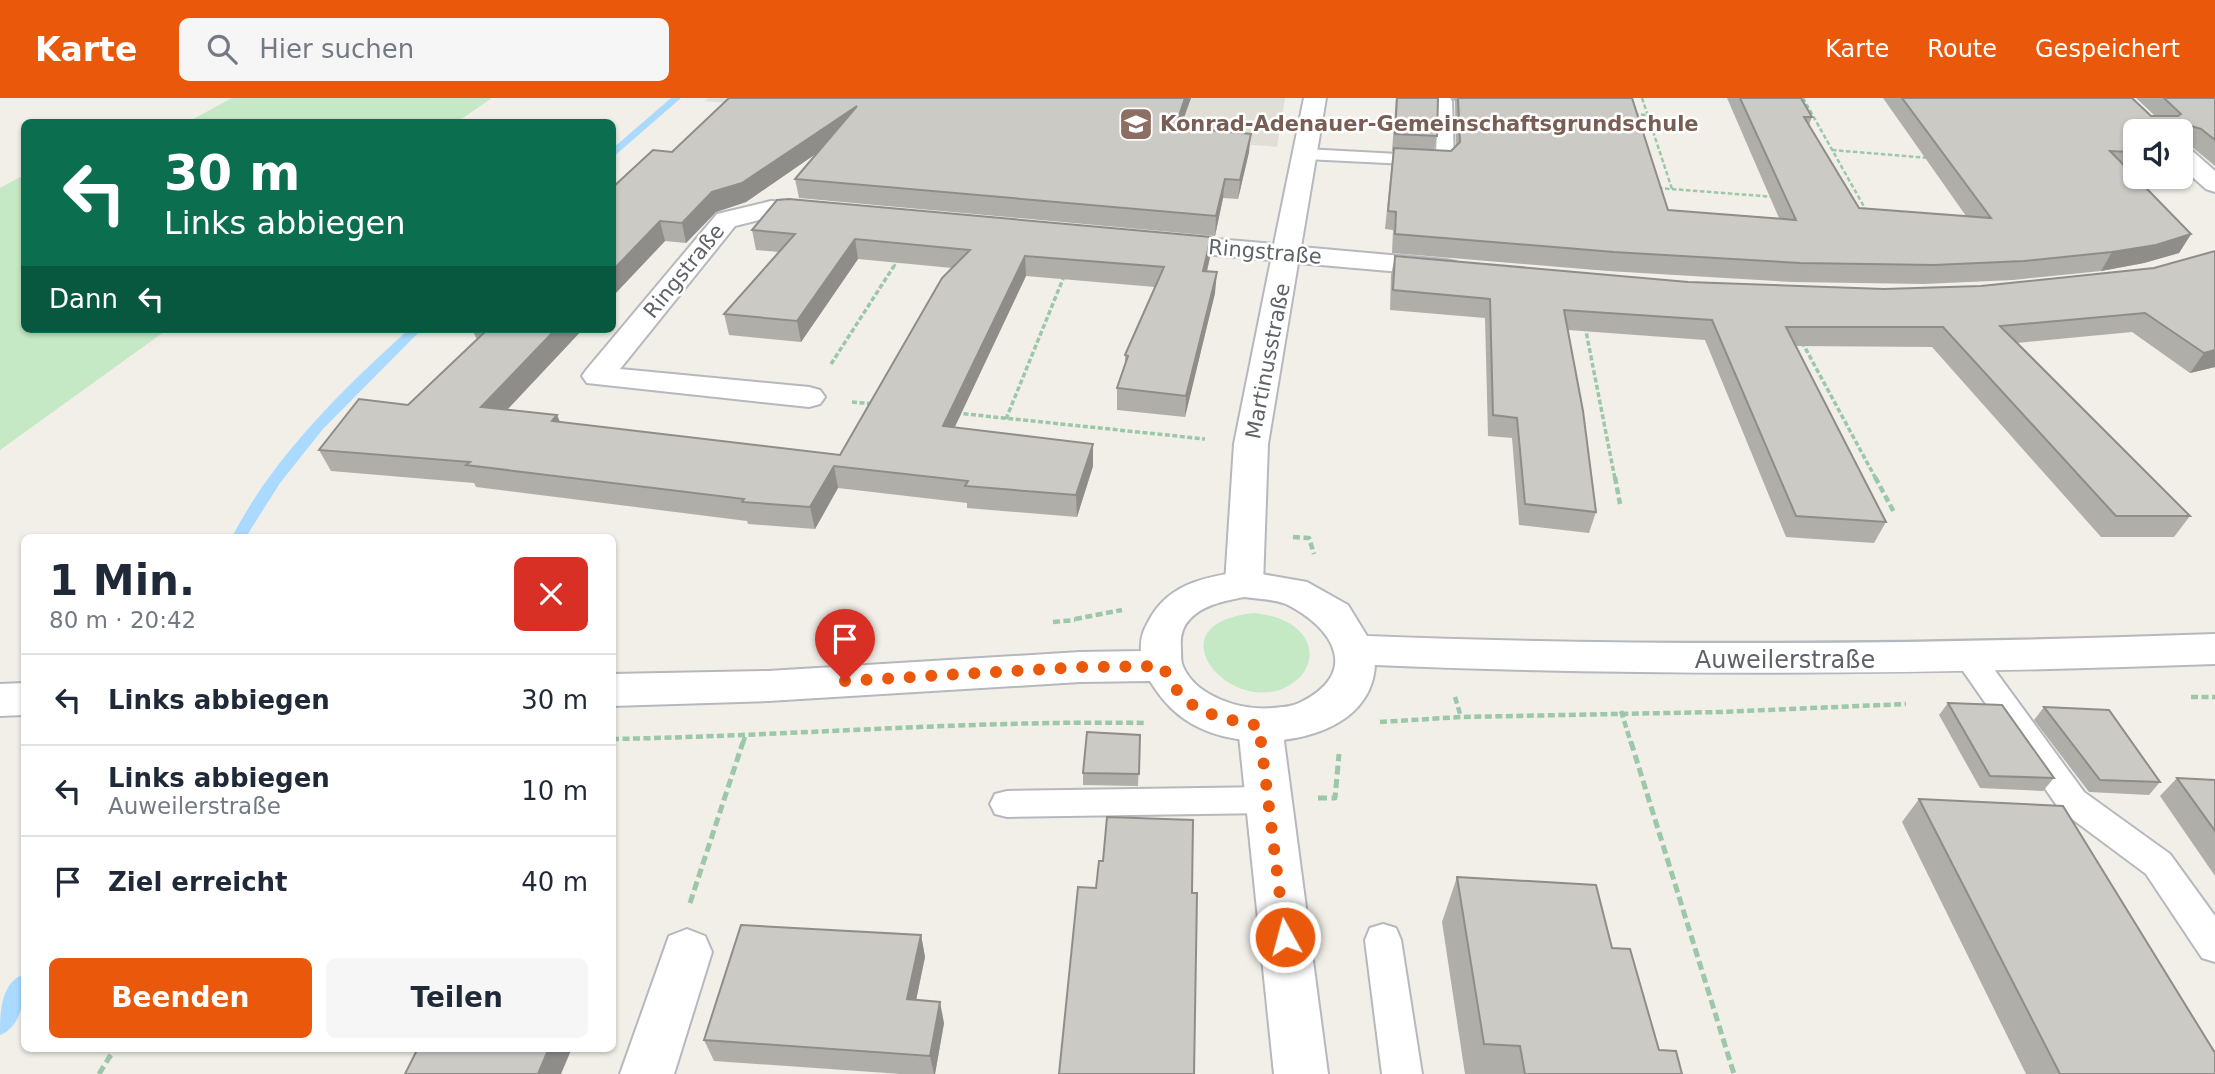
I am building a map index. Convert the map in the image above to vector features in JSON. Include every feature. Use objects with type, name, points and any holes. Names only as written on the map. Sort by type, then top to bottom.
[{"type":"street","name":"Martinusstraße","points":[[1244,584],[1251,444],[1315,98]]},
{"type":"street","points":[[2193,165],[2215,184]]},
{"type":"street","name":"Ringstraße","points":[[809,397],[598,376],[726,220],[771,209],[793,208],[845,213]]},
{"type":"street","name":"Ringstraße","points":[[1136,240],[1467,270]]},
{"type":"street","points":[[1244,584],[1293,591],[1334,615],[1355,650],[1353,679],[1334,705],[1300,722],[1259,726],[1215,717],[1181,695],[1162,666],[1160,636],[1176,609],[1206,591],[1244,584]]},
{"type":"street","name":"Auweilerstraße","points":[[1355,650],[1683,661],[1969,658],[2215,649]]},
{"type":"street","points":[[616,690],[768,686],[1080,667],[1162,666]]},
{"type":"street","points":[[0,700],[21,699]]},
{"type":"street","points":[[1259,726],[1301,1074]]},
{"type":"street","points":[[647,1074],[687,952]]},
{"type":"lane","points":[[1305,154],[1442,162],[1445,160],[1444,101]]},
{"type":"lane","points":[[1969,658],[2072,801],[2158,864],[2215,946]]},
{"type":"lane","points":[[1007,804],[1269,800]]},
{"type":"lane","points":[[1383,940],[1402,1074]]},
{"type":"path","points":[[1642,98],[1672,189]]},
{"type":"path","points":[[1803,98],[1869,215]]},
{"type":"path","points":[[1634,114],[1647,115]]},
{"type":"path","points":[[1832,150],[1937,158]]},
{"type":"path","points":[[1658,188],[1780,197]]},
{"type":"path","points":[[1849,202],[1862,204]]},
{"type":"path","points":[[882,405],[809,397],[899,258]]},
{"type":"path","points":[[1006,419],[1068,267]]},
{"type":"path","points":[[1585,325],[1620,505]]},
{"type":"path","points":[[1801,340],[1895,514]]},
{"type":"path","points":[[951,413],[1251,444]]},
{"type":"path","points":[[2188,697],[2215,696]]},
{"type":"path","points":[[1366,724],[1417,718],[1621,711],[1720,712],[1920,703]]},
{"type":"path","points":[[1621,711],[1734,1074]]},
{"type":"path","points":[[616,740],[1078,722],[1159,723]]},
{"type":"path","points":[[687,952],[682,925],[745,737]]},
{"type":"path","points":[[1269,800],[1335,798],[1338,755],[1347,744]]},
{"type":"path","points":[[99,1074],[113,1052]]},
{"type":"shaded area","name":"Konrad-Adenauer-Gemeinschaftsgrundschule","points":[[709,98],[1285,98],[1277,147],[705,101]]},
{"type":"green space","points":[[232,98],[492,98],[461,119],[194,119]]},
{"type":"green space","points":[[21,177],[21,333],[162,333],[0,450],[0,188]]},
{"type":"green space","points":[[1255,613],[1287,622],[1303,635],[1308,644],[1309,661],[1299,678],[1290,685],[1267,692],[1245,690],[1225,680],[1211,666],[1204,649],[1207,633],[1223,620]]},
{"type":"building","points":[[729,98],[1185,98],[1177,122],[1211,124],[1209,130],[1251,134],[1240,180],[1225,179],[1216,216],[795,179],[857,106],[742,183],[712,192],[682,223],[660,221],[616,267],[616,184],[653,150],[672,152]]},
{"type":"building","points":[[1397,98],[1438,98],[1437,136],[1395,134]]},
{"type":"building","points":[[1458,98],[1632,98],[1668,210],[1796,220],[1740,98],[1801,98],[1812,117],[1804,117],[1859,208],[1991,218],[1902,98],[2132,98],[2151,116],[2178,116],[2181,114],[2164,98],[2215,98],[2215,140],[2201,129],[2193,127],[2193,119],[2123,119],[2123,152],[2110,151],[2123,164],[2123,189],[2147,189],[2191,234],[2156,245],[2024,261],[1934,265],[1800,263],[1614,252],[1395,234],[1396,212],[1388,211],[1394,148],[1451,151],[1460,142]]},
{"type":"building","points":[[777,200],[1211,237],[1203,271],[1217,272],[1186,396],[1117,388],[1128,356],[1125,355],[1164,267],[1025,256],[943,426],[1093,444],[1076,495],[965,486],[968,481],[834,466],[810,507],[742,502],[744,499],[466,465],[470,462],[319,450],[359,399],[408,405],[484,333],[552,333],[481,407],[557,415],[552,421],[840,455],[942,278],[970,250],[855,239],[797,321],[724,314],[795,234],[752,230]]},
{"type":"building","points":[[2215,251],[2215,350],[2204,353],[2145,313],[2000,326],[2190,516],[2116,516],[1943,327],[1786,327],[1886,522],[1796,516],[1712,320],[1564,310],[1583,411],[1596,512],[1525,504],[1517,418],[1493,415],[1490,299],[1393,290],[1395,256],[1688,282],[1884,289],[1981,286],[2154,268]]},
{"type":"building","points":[[1948,703],[2002,705],[2054,778],[1990,776]]},
{"type":"building","points":[[2044,707],[2109,710],[2160,782],[2100,780]]},
{"type":"building","points":[[1087,732],[1140,735],[1139,774],[1083,773]]},
{"type":"building","points":[[2177,778],[2215,780],[2215,831]]},
{"type":"building","points":[[1919,799],[2063,806],[2215,1053],[2215,1074],[2060,1074]]},
{"type":"building","points":[[1107,817],[1193,820],[1192,893],[1197,893],[1194,1074],[1059,1074],[1078,887],[1096,888],[1099,861],[1103,861]]},
{"type":"building","points":[[1457,877],[1596,885],[1612,948],[1630,949],[1659,1050],[1676,1051],[1682,1074],[1525,1074],[1520,1046],[1484,1044]]},
{"type":"building","points":[[741,925],[921,935],[907,999],[940,1002],[930,1056],[704,1040]]},
{"type":"building","points":[[416,1052],[547,1052],[538,1074],[405,1074]]},
{"type":"waterway","points":[[616,151],[676,98]]},
{"type":"waterway","points":[[241,534],[275,480],[318,426],[412,333]]},
{"type":"waterway","points":[[0,1025],[21,989]]},
{"type":"place","name":"Konrad-Adenauer-Gemeinschaftsgrundschule","points":[[1136,124]]},
{"type":"route","points":[[845,681],[1080,667],[1162,666],[1181,695],[1215,717],[1259,726],[1285,937]]}]
